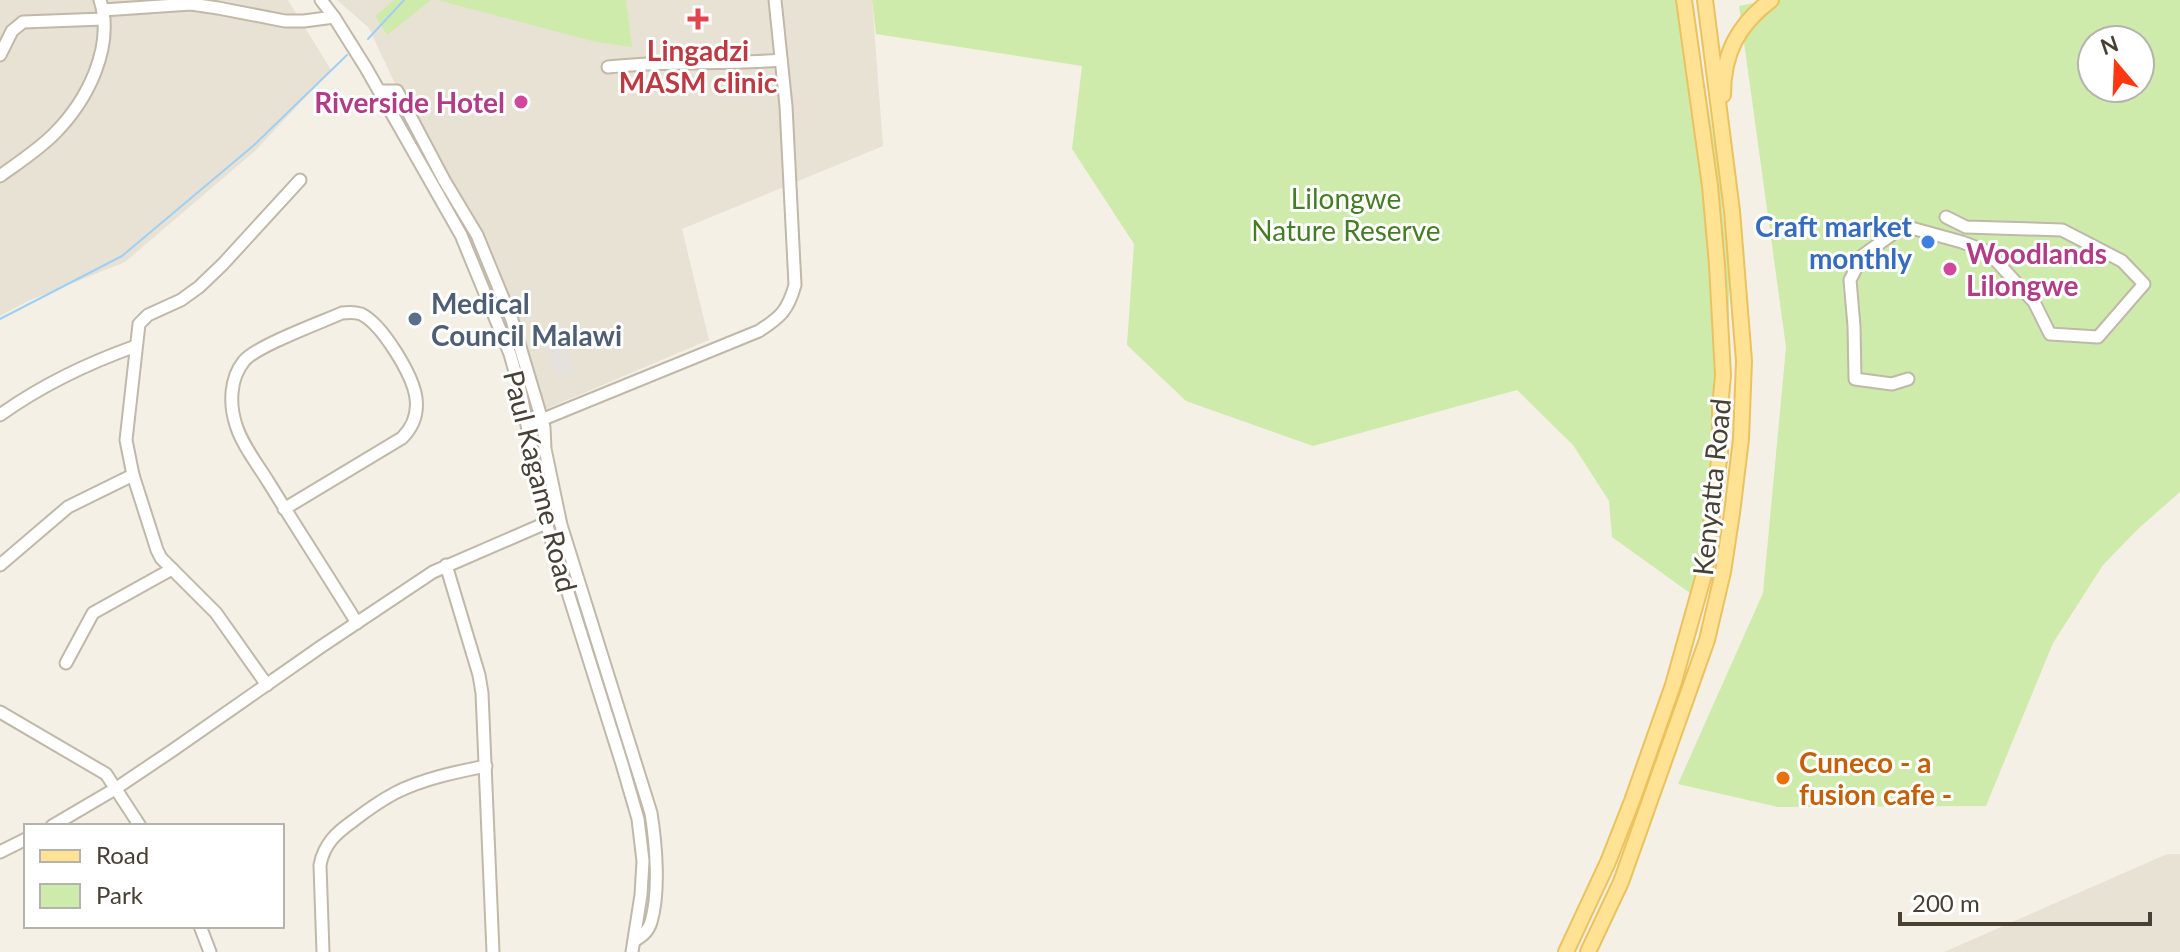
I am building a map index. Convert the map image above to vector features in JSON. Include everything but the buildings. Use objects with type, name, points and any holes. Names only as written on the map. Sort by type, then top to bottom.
[{"type":"main road","name":"Kenyatta Road","points":[[1566,952],[1608,862],[1666,706],[1705,571],[1720,452],[1722,334],[1710,186],[1684,0]]},
{"type":"main road","name":"Kenyatta Road","points":[[1588,952],[1621,882],[1707,640],[1723,572],[1741,439],[1744,361],[1738,281],[1705,0]]},
{"type":"main road","points":[[1723,137],[1723,88],[1735,36],[1771,0]]},
{"type":"street","name":"Paul Kagame Road","points":[[321,0],[380,91],[461,235],[510,354],[520,389],[546,523],[638,819],[643,861],[633,946]]},
{"type":"street","points":[[527,424],[759,331],[788,308],[795,285],[786,106],[775,0]]},
{"type":"street","points":[[0,55],[12,31],[23,22],[103,10],[191,4],[294,22],[334,17]]},
{"type":"street","points":[[0,176],[43,145],[82,97],[103,45],[103,10]]},
{"type":"street","points":[[608,67],[781,60]]},
{"type":"street","points":[[380,91],[397,91],[477,235],[512,320],[542,420],[561,525],[651,813],[655,866],[651,924],[633,946]]},
{"type":"street","points":[[267,685],[216,613],[161,558],[133,475],[126,440],[136,333],[142,319],[181,300],[199,287],[300,180]]},
{"type":"street","points":[[1908,379],[1892,384],[1855,379],[1850,280],[1863,255],[1904,226],[1988,252],[2034,302],[2050,334],[2098,337],[2144,284],[2122,261],[2062,230],[1966,227],[1946,217]]},
{"type":"street","points":[[284,509],[402,438],[412,425],[417,401],[412,384],[384,334],[357,313],[342,313],[254,351],[242,363],[232,390],[236,426],[284,509],[357,623]]},
{"type":"street","points":[[0,415],[89,363],[136,346]]},
{"type":"street","points":[[0,565],[68,507],[133,475]]},
{"type":"street","points":[[55,824],[115,789],[413,584],[446,565],[546,523]]},
{"type":"street","points":[[446,565],[482,693],[493,952]]},
{"type":"street","points":[[66,663],[93,613],[172,569]]},
{"type":"street","points":[[0,712],[106,774],[139,824]]},
{"type":"street","points":[[323,952],[320,865],[322,854],[331,839],[363,813],[394,794],[486,766]]},
{"type":"street","points":[[0,852],[24,840]]},
{"type":"street","points":[[201,928],[210,952]]},
{"type":"shaded area","points":[[0,0],[288,0],[331,70],[255,151],[125,262],[28,301],[0,316]]},
{"type":"shaded area","points":[[337,0],[872,0],[883,146],[682,229],[709,340],[546,409],[369,28]]},
{"type":"shaded area","points":[[558,323],[575,373],[557,379],[540,329]]},
{"type":"shaded area","points":[[2167,854],[2180,854],[2180,952],[1944,952]]},
{"type":"green space","points":[[394,0],[431,0],[387,35],[375,16]]},
{"type":"green space","points":[[437,0],[626,0],[632,47],[596,42]]},
{"type":"green space","name":"Lilongwe Nature Reserve","points":[[872,0],[1690,0],[1718,163],[1729,278],[1729,391],[1701,601],[1612,537],[1609,501],[1573,445],[1517,390],[1313,446],[1186,401],[1127,345],[1134,244],[1072,149],[1082,66],[876,34]]},
{"type":"green space","points":[[1768,0],[2180,0],[2180,492],[2103,565],[2053,643],[1986,806],[1778,807],[1678,784],[1763,593],[1786,347],[1739,6]]},
{"type":"waterway","points":[[368,39],[404,0]]},
{"type":"waterway","points":[[0,319],[122,256],[253,146],[347,55]]},
{"type":"place","name":"Lingadzi MASM clinic","points":[[698,19]]},
{"type":"place","name":"Riverside Hotel","points":[[521,102]]},
{"type":"place","name":"Craft market monthly","points":[[1928,242]]},
{"type":"place","name":"Woodlands Lilongwe","points":[[1950,269]]},
{"type":"place","name":"Medical Council Malawi","points":[[415,319]]},
{"type":"place","name":"Cuneco - a fusion cafe -","points":[[1783,778]]}]
